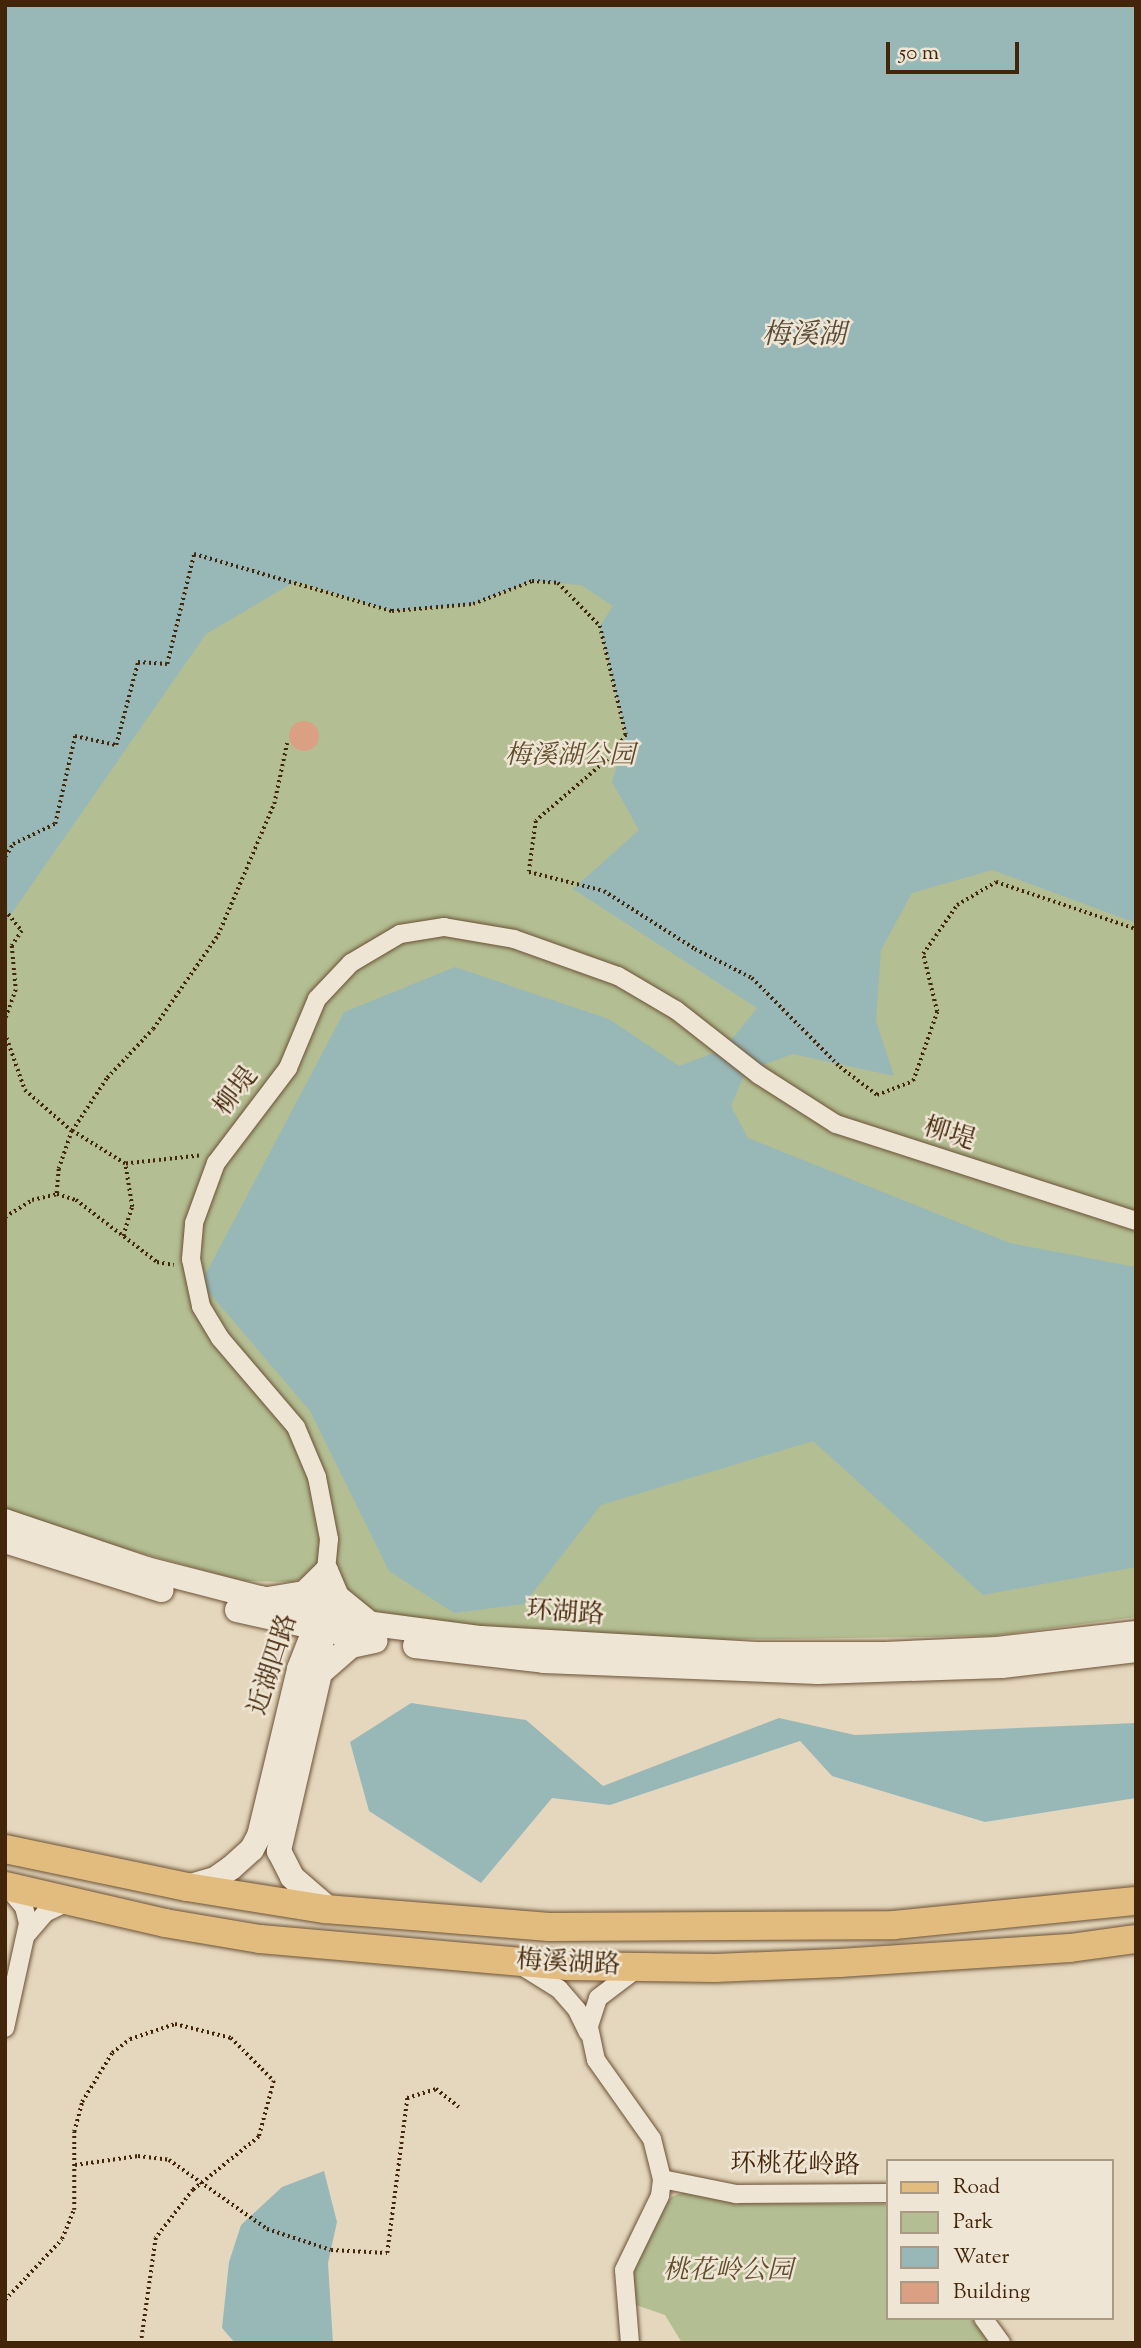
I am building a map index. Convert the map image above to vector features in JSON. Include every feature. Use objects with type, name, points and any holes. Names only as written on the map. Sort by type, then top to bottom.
[{"type":"main road","name":"环湖路","points":[[5,1521],[258,1606],[319,1623],[544,1661],[818,1672],[1002,1667],[1136,1650]]},
{"type":"main road","name":"环湖路","points":[[5,1541],[109,1576],[258,1606]]},
{"type":"main road","points":[[258,1606],[290,1640],[309,1671],[374,1632]]},
{"type":"main road","name":"近湖四路","points":[[319,1623],[279,1851],[292,1877],[329,1909]]},
{"type":"main road","name":"环湖路","points":[[374,1632],[775,1654],[997,1649],[1136,1633]]},
{"type":"main road","name":"近湖四路","points":[[187,1887],[231,1868],[252,1849],[259,1836],[309,1671]]},
{"type":"main road","name":"梅溪湖路","points":[[5,1849],[187,1887],[329,1909],[549,1927],[799,1929],[965,1920],[1136,1901]]},
{"type":"main road","name":"梅溪湖路","points":[[5,1886],[68,1902],[260,1939],[515,1962],[715,1968],[950,1957],[1136,1939]]},
{"type":"street","name":"柳堤","points":[[319,1623],[326,1570],[325,1504],[307,1449],[279,1402],[220,1338],[201,1306],[191,1259],[200,1199],[225,1150],[288,1068],[317,999],[329,983],[351,963],[400,934],[443,927],[514,939],[618,976],[676,1010],[759,1075],[804,1106],[866,1136],[1136,1221]]},
{"type":"street","points":[[258,1606],[304,1592],[326,1570],[337,1596],[374,1632]]},
{"type":"street","points":[[5,1886],[24,1907],[27,1934],[5,2028]]},
{"type":"street","points":[[27,1934],[45,1913],[68,1902]]},
{"type":"street","points":[[515,1962],[559,1989],[578,2010],[590,2036],[596,2060],[612,2088],[652,2140],[662,2179],[660,2196],[624,2270],[630,2343]]},
{"type":"street","points":[[590,2036],[598,1998],[639,1967]]},
{"type":"street","name":"环桃花岭路","points":[[662,2179],[736,2194],[886,2193]]},
{"type":"street","points":[[984,2320],[1001,2343]]},
{"type":"path","points":[[5,857],[13,844],[55,824],[75,736],[116,744],[138,662],[167,664],[194,554],[296,581],[392,611],[473,604],[532,581],[558,583],[600,626],[626,735],[612,757],[536,821],[529,872],[580,883],[623,901],[695,949],[752,978],[840,1067],[877,1095],[914,1081],[937,1012],[923,954],[957,905],[996,882],[1136,929]]},
{"type":"path","points":[[57,1195],[59,1169],[72,1131],[107,1078],[153,1029],[218,935],[274,804],[287,743]]},
{"type":"path","points":[[5,910],[11,914],[22,931],[12,946],[16,990],[5,1020]]},
{"type":"path","points":[[5,1033],[25,1090],[72,1131],[125,1164],[178,1160],[225,1150]]},
{"type":"path","points":[[123,1236],[132,1207],[125,1164]]},
{"type":"path","points":[[5,1217],[32,1200],[57,1195],[76,1200],[157,1262],[172,1266],[191,1259]]},
{"type":"path","points":[[5,2300],[62,2239],[74,2210],[74,2132],[96,2075],[130,2039],[175,2024],[231,2038],[274,2081],[259,2137],[203,2182],[156,2238],[141,2343]]},
{"type":"path","points":[[75,2165],[138,2156],[169,2160],[267,2230],[331,2250],[387,2253],[407,2098],[436,2089],[459,2106]]},
{"type":"green space","name":"梅溪湖","points":[[5,5],[1136,5],[1136,1617],[991,1636],[698,1640],[467,1627],[376,1612],[307,1576],[293,1582],[243,1581],[67,1533],[5,1508]]},
{"type":"green space","name":"桃花岭公园","points":[[687,2191],[743,2203],[886,2204],[886,2320],[978,2320],[994,2343],[682,2343],[665,2315],[636,2305],[631,2296],[636,2261],[671,2197]]},
{"type":"water","name":"梅溪湖","points":[[5,5],[1136,5],[1136,923],[992,870],[912,893],[881,950],[876,1021],[894,1076],[793,1054],[746,1071],[731,1106],[748,1138],[1010,1243],[1136,1267],[1136,1567],[983,1595],[813,1441],[601,1505],[524,1604],[454,1613],[389,1571],[310,1411],[201,1283],[344,1012],[455,967],[609,1019],[679,1066],[724,1049],[757,1008],[573,889],[639,830],[612,782],[626,735],[600,626],[613,606],[581,585],[532,581],[473,604],[392,611],[296,581],[206,634],[5,923]]},
{"type":"water","points":[[411,1703],[526,1720],[603,1786],[779,1718],[855,1735],[1136,1723],[1136,1798],[985,1822],[832,1776],[800,1741],[610,1805],[552,1798],[481,1883],[369,1811],[350,1742]]},
{"type":"water","points":[[324,2171],[337,2222],[328,2263],[333,2343],[235,2343],[222,2328],[229,2262],[241,2225],[282,2187]]},
{"type":"building","points":[[304,721],[315,725],[319,736],[315,747],[304,751],[293,747],[289,736],[293,725]]},
{"type":"park label","name":"梅溪湖公园","points":[[570,757]]}]
